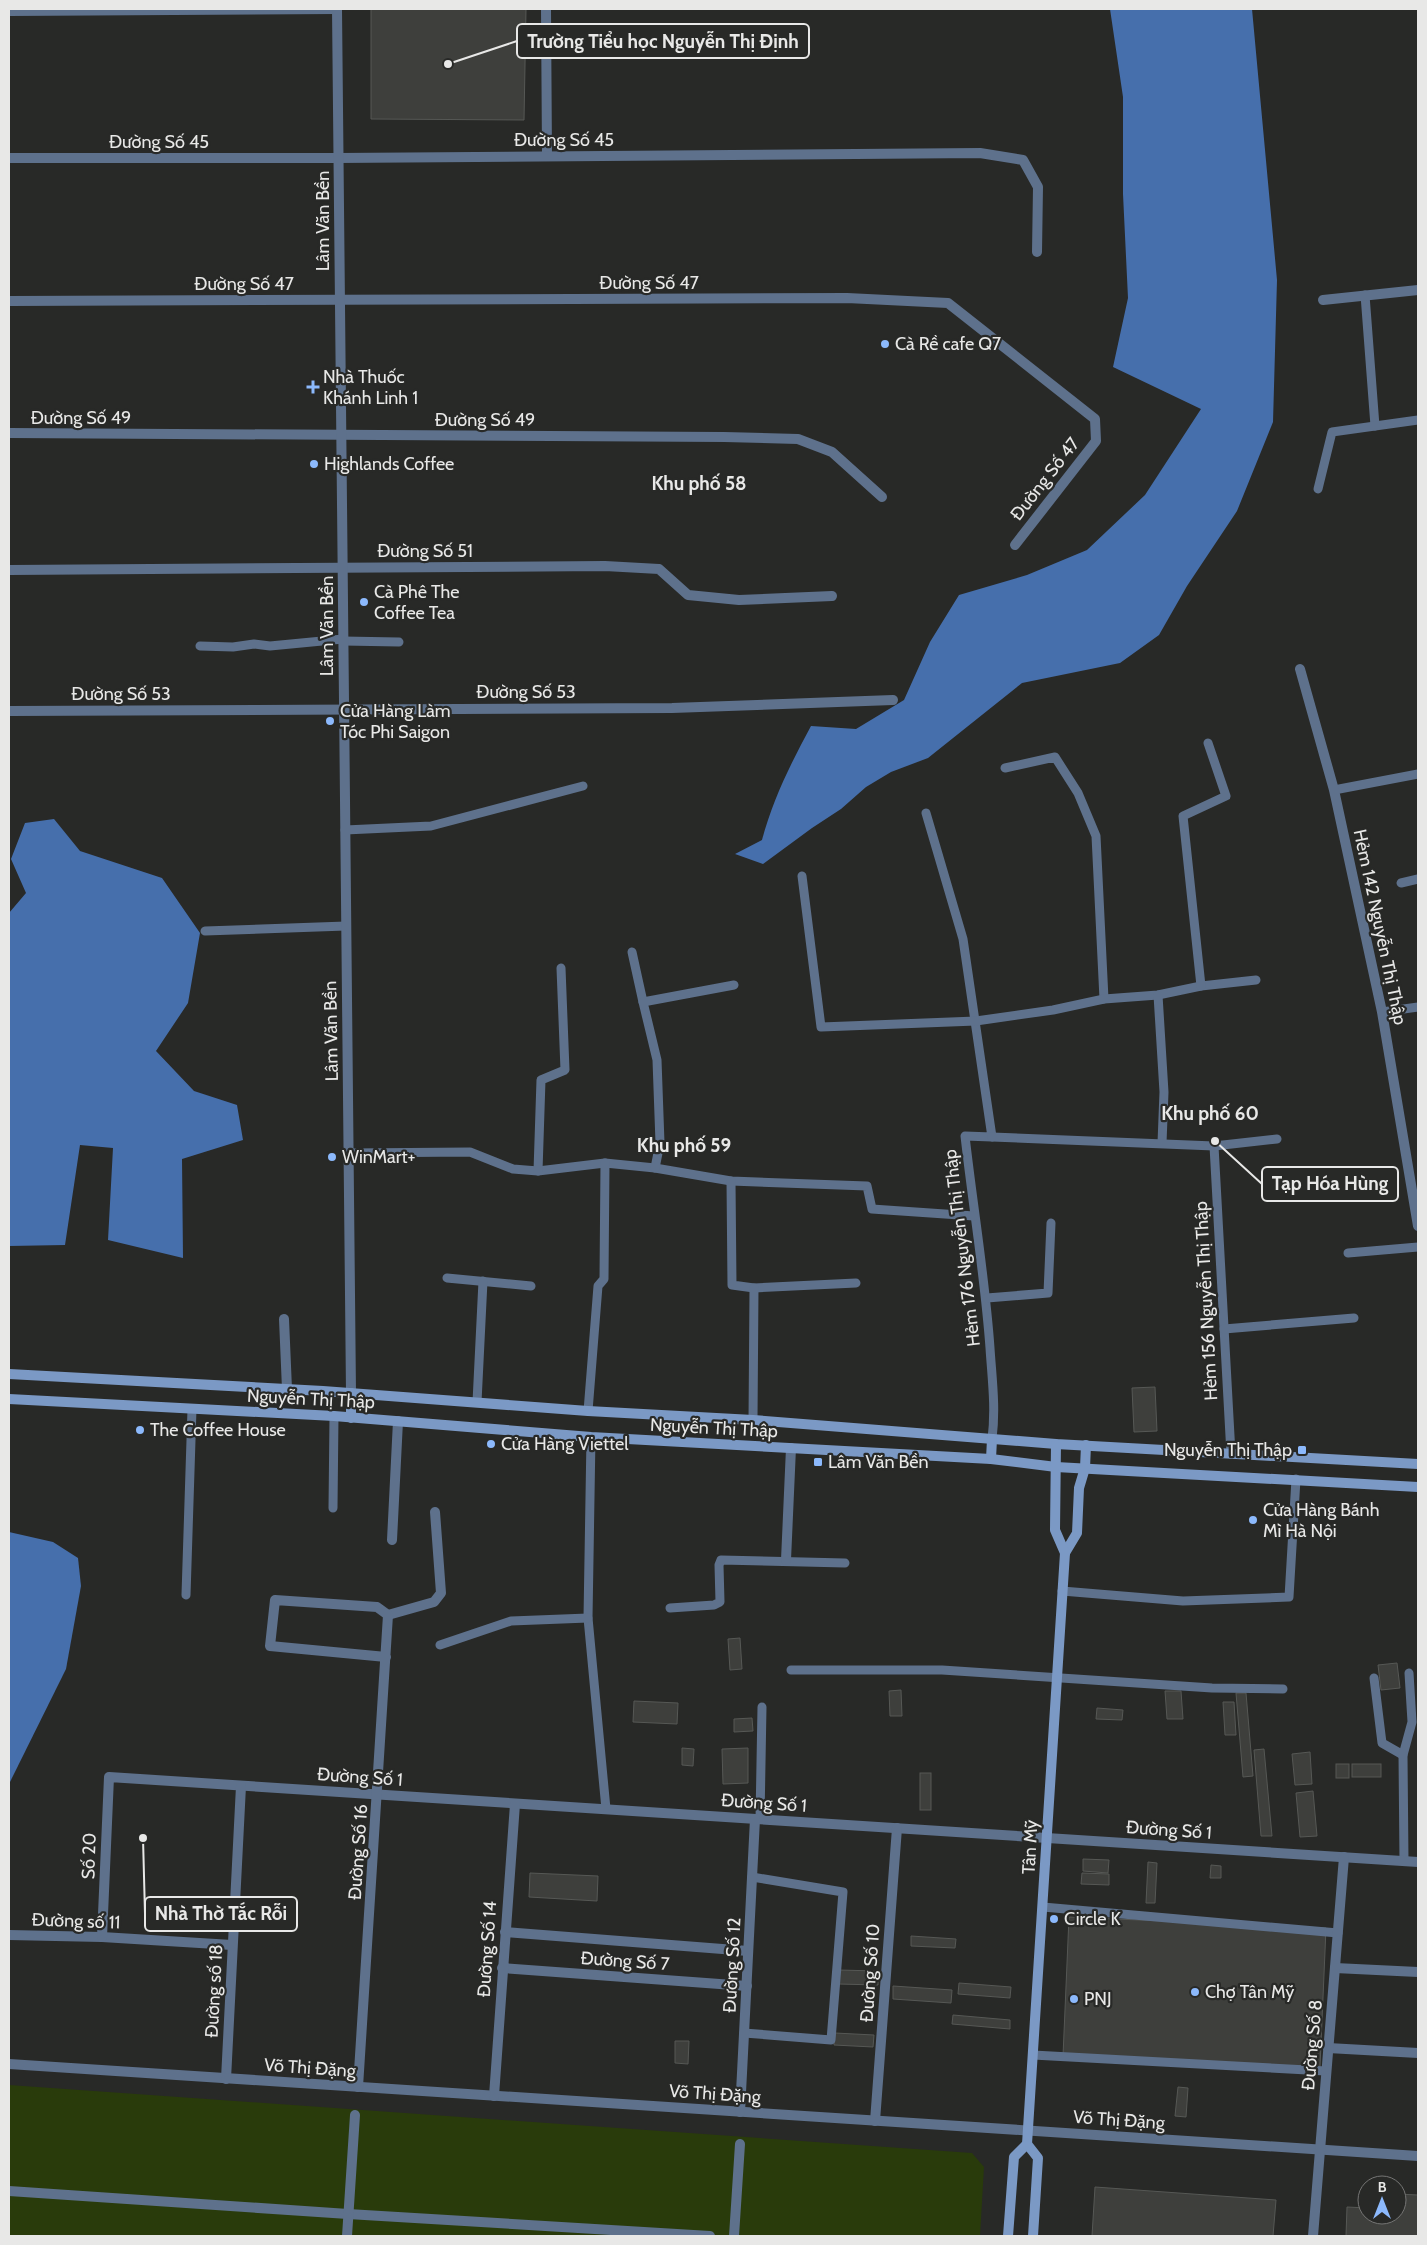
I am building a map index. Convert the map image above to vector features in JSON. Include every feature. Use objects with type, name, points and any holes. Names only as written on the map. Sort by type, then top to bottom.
[{"type":"main road","name":"Nguyễn Thị Thập","points":[[9,1374],[351,1393],[753,1420],[1056,1444],[1418,1464]]},
{"type":"main road","points":[[351,1393],[351,1418]]},
{"type":"main road","name":"Nguyễn Thị Thập","points":[[9,1399],[334,1416],[591,1437],[991,1459],[1056,1467],[1418,1487]]},
{"type":"main road","points":[[991,1459],[992,1439]]},
{"type":"main road","name":"Tân Mỹ","points":[[1027,2144],[1065,1553],[1055,1530],[1056,1444]]},
{"type":"main road","name":"Tân Mỹ","points":[[1065,1553],[1078,1534],[1079,1488],[1085,1468],[1086,1445]]},
{"type":"main road","points":[[1008,2236],[1014,2157],[1027,2144],[1038,2158],[1033,2236]]},
{"type":"street","points":[[9,11],[337,9]]},
{"type":"street","name":"Lâm Văn Bền","points":[[337,9],[351,1393]]},
{"type":"street","points":[[546,9],[547,156]]},
{"type":"street","name":"Đường Số 45","points":[[9,158],[338,158],[980,153],[1022,160],[1038,187],[1037,252]]},
{"type":"street","points":[[1323,300],[1418,290]]},
{"type":"street","name":"Đường Số 47","points":[[9,301],[847,298],[948,304],[1095,418],[1096,441],[1015,544]]},
{"type":"street","name":"Đường Số 49","points":[[9,434],[798,439],[832,452],[882,498]]},
{"type":"street","name":"Đường Số 51","points":[[9,570],[605,566],[659,569],[688,595],[740,600],[832,596]]},
{"type":"street","name":"Hẻm 142 Nguyễn Thị Thập","points":[[1300,669],[1334,790],[1382,1012],[1418,1226]]},
{"type":"street","name":"Đường Số 53","points":[[9,711],[672,708],[893,700]]},
{"type":"street","points":[[284,1319],[287,1389]]},
{"type":"street","points":[[392,1540],[398,1421]]},
{"type":"street","points":[[786,1560],[790,1448]]},
{"type":"street","points":[[386,1657],[270,1646],[275,1600],[377,1607],[388,1616],[434,1602],[440,1593],[434,1512]]},
{"type":"street","name":"Đường Số 16","points":[[358,2087],[388,1616]]},
{"type":"street","name":"Đường Số 1","points":[[108,1777],[1418,1862]]},
{"type":"street","name":"Số 20","points":[[102,1937],[108,1777]]},
{"type":"street","name":"Đường số 18","points":[[226,2079],[241,1786]]},
{"type":"street","name":"Đường Số 14","points":[[494,2096],[515,1804]]},
{"type":"street","name":"Đường Số 12","points":[[740,2112],[752,1877],[758,1819]]},
{"type":"street","name":"Đường Số 10","points":[[876,2120],[897,1828]]},
{"type":"street","name":"Đường Số 8","points":[[1313,2236],[1344,1857]]},
{"type":"street","name":"Đường Số 7","points":[[505,1932],[748,1952]]},
{"type":"street","name":"Đường số 11","points":[[9,1935],[102,1937],[232,1945]]},
{"type":"street","name":"Đường Số 7","points":[[502,1968],[747,1986]]},
{"type":"street","points":[[1335,1968],[1418,1972]]},
{"type":"street","points":[[1328,2048],[1418,2053]]},
{"type":"street","name":"Võ Thị Đặng","points":[[9,2064],[1418,2156]]},
{"type":"street","points":[[347,2236],[355,2115]]},
{"type":"street","points":[[734,2236],[740,2144]]},
{"type":"street","points":[[9,2191],[710,2236]]},
{"type":"lane","points":[[1365,295],[1375,426]]},
{"type":"lane","points":[[1318,489],[1332,432],[1418,420]]},
{"type":"lane","points":[[200,646],[233,647],[254,644],[270,646],[343,640],[399,642]]},
{"type":"lane","points":[[1200,986],[1182,816],[1226,796],[1208,743]]},
{"type":"lane","points":[[1005,768],[1055,757],[1078,793],[1096,836],[1104,999]]},
{"type":"lane","points":[[1334,790],[1418,774]]},
{"type":"lane","points":[[345,830],[431,826],[583,786]]},
{"type":"lane","points":[[926,813],[963,939],[992,1137],[1214,1146],[1277,1139]]},
{"type":"lane","points":[[802,876],[820,1026],[976,1021],[1104,999],[1158,995],[1200,986],[1256,980]]},
{"type":"lane","points":[[1401,883],[1418,879]]},
{"type":"lane","points":[[205,931],[346,926]]},
{"type":"lane","points":[[632,952],[657,1060],[660,1143],[655,1168]]},
{"type":"lane","points":[[538,1171],[541,1080],[565,1070],[562,968]]},
{"type":"lane","points":[[643,1002],[734,985]]},
{"type":"lane","points":[[1158,995],[1164,1092],[1162,1143]]},
{"type":"lane","points":[[1382,1012],[1418,1008]]},
{"type":"lane","name":"Hẻm 176 Nguyễn Thị Thập","points":[[992,1137],[965,1136],[986,1298],[995,1413],[992,1439]]},
{"type":"lane","name":"Hẻm 156 Nguyễn Thị Thập","points":[[1214,1146],[1231,1454]]},
{"type":"lane","points":[[348,1153],[470,1152],[513,1169],[538,1171],[605,1163],[655,1168],[731,1181],[867,1186],[872,1209],[974,1216]]},
{"type":"lane","points":[[588,1410],[598,1286],[604,1279],[605,1163]]},
{"type":"lane","points":[[731,1181],[732,1285],[754,1288],[856,1283]]},
{"type":"lane","points":[[986,1298],[1048,1293],[1051,1223]]},
{"type":"lane","points":[[1348,1253],[1418,1247]]},
{"type":"lane","points":[[447,1278],[531,1286]]},
{"type":"lane","points":[[476,1402],[483,1281]]},
{"type":"lane","points":[[753,1420],[754,1288]]},
{"type":"lane","points":[[1224,1330],[1354,1318]]},
{"type":"lane","points":[[186,1595],[192,1409]]},
{"type":"lane","points":[[333,1508],[334,1416]]},
{"type":"lane","points":[[591,1437],[588,1618],[606,1809]]},
{"type":"lane","points":[[1062,1590],[1182,1602],[1288,1597],[1296,1479]]},
{"type":"lane","points":[[670,1608],[714,1605],[720,1602],[719,1565],[722,1560],[786,1560],[845,1563]]},
{"type":"lane","points":[[440,1645],[511,1621],[588,1618]]},
{"type":"lane","points":[[790,1670],[942,1670],[1212,1688],[1283,1689]]},
{"type":"lane","points":[[1404,1861],[1403,1755],[1412,1722],[1409,1673]]},
{"type":"lane","points":[[1374,1678],[1382,1743],[1403,1755]]},
{"type":"lane","points":[[758,1819],[762,1707]]},
{"type":"lane","points":[[744,2033],[831,2040],[843,1892],[752,1877]]},
{"type":"lane","points":[[1043,1908],[1338,1933]]},
{"type":"lane","points":[[1033,2055],[1326,2071]]},
{"type":"green space","points":[[9,2085],[972,2153],[984,2167],[980,2236],[9,2236]]},
{"type":"water","points":[[1110,9],[1252,9],[1277,280],[1273,422],[1237,511],[1187,586],[1159,635],[1120,663],[1022,683],[928,758],[891,772],[866,787],[841,809],[763,864],[735,854],[762,840],[771,810],[783,782],[811,726],[856,729],[904,700],[930,642],[959,595],[1027,575],[1087,550],[1145,495],[1201,409],[1113,367],[1128,298],[1123,194],[1123,97]]},
{"type":"water","points":[[54,819],[80,851],[162,878],[200,933],[188,1003],[156,1051],[194,1091],[237,1105],[243,1140],[182,1159],[183,1258],[108,1240],[113,1148],[80,1145],[65,1245],[9,1246],[9,913],[26,893],[11,859],[25,823]]},
{"type":"water","points":[[9,1532],[53,1542],[78,1558],[81,1586],[66,1669],[9,1784]]},
{"type":"building","points":[[371,9],[526,9],[524,120],[371,119]]},
{"type":"building","points":[[1155,1387],[1157,1431],[1134,1432],[1132,1388]]},
{"type":"building","points":[[740,1638],[742,1669],[730,1670],[728,1639]]},
{"type":"building","points":[[1397,1663],[1400,1688],[1381,1690],[1378,1665]]},
{"type":"building","points":[[901,1690],[902,1716],[890,1716],[889,1691]]},
{"type":"building","points":[[1165,1691],[1181,1691],[1183,1719],[1167,1719]]},
{"type":"building","points":[[1236,1693],[1246,1693],[1253,1776],[1243,1777]]},
{"type":"building","points":[[634,1701],[678,1703],[677,1724],[633,1722]]},
{"type":"building","points":[[1223,1702],[1234,1702],[1236,1735],[1225,1735]]},
{"type":"building","points":[[1097,1708],[1123,1710],[1122,1720],[1096,1719]]},
{"type":"building","points":[[752,1718],[753,1731],[734,1732],[734,1719]]},
{"type":"building","points":[[682,1748],[694,1749],[693,1766],[682,1765]]},
{"type":"building","points":[[748,1748],[748,1783],[723,1784],[722,1749]]},
{"type":"building","points":[[1264,1749],[1272,1836],[1261,1836],[1254,1750]]},
{"type":"building","points":[[1310,1752],[1312,1784],[1295,1785],[1292,1754]]},
{"type":"building","points":[[1336,1764],[1349,1764],[1349,1778],[1336,1778]]},
{"type":"building","points":[[1352,1764],[1381,1764],[1381,1777],[1352,1777]]},
{"type":"building","points":[[920,1773],[931,1773],[931,1810],[920,1810]]},
{"type":"building","points":[[1313,1791],[1317,1836],[1300,1837],[1296,1793]]},
{"type":"building","points":[[1083,1859],[1109,1860],[1108,1873],[1083,1871]]},
{"type":"building","points":[[1148,1862],[1157,1863],[1155,1903],[1146,1903]]},
{"type":"building","points":[[1211,1865],[1221,1866],[1221,1878],[1210,1878]]},
{"type":"building","points":[[530,1873],[598,1876],[597,1901],[529,1897]]},
{"type":"building","points":[[1082,1873],[1109,1874],[1109,1885],[1081,1884]]},
{"type":"building","name":"Chợ Tân Mỹ","points":[[1069,1917],[1326,1928],[1320,2067],[1063,2056]]},
{"type":"building","points":[[911,1936],[956,1939],[955,1948],[911,1946]]},
{"type":"building","points":[[838,1970],[878,1971],[878,1985],[838,1984]]},
{"type":"building","points":[[959,1983],[1011,1987],[1010,1998],[958,1994]]},
{"type":"building","points":[[893,1986],[952,1990],[951,2003],[893,1999]]},
{"type":"building","points":[[953,2015],[1010,2020],[1010,2029],[952,2024]]},
{"type":"building","points":[[835,2033],[874,2035],[873,2047],[834,2045]]},
{"type":"building","points":[[675,2041],[689,2041],[688,2064],[675,2063]]},
{"type":"building","points":[[1178,2087],[1188,2088],[1186,2117],[1175,2116]]},
{"type":"building","points":[[1095,2187],[1276,2200],[1273,2236],[1092,2236]]},
{"type":"building","points":[[1407,2194],[1418,2195],[1418,2236],[1346,2236],[1347,2207],[1357,2208],[1357,2225],[1407,2225]]},
{"type":"place","name":"Trường Tiểu học Nguyễn Thị Định","points":[[448,64]]},
{"type":"place","name":"Cà Rề cafe Q7","points":[[885,344]]},
{"type":"place","name":"Nhà Thuốc Khánh Linh 1","points":[[313,387]]},
{"type":"place","name":"Highlands Coffee","points":[[314,464]]},
{"type":"place","name":"Cà Phê The Coffee Tea","points":[[364,602]]},
{"type":"place","name":"Cửa Hàng Làm Tóc Phi Saigon","points":[[330,721]]},
{"type":"place","name":"Tạp Hóa Hùng","points":[[1215,1141]]},
{"type":"place","name":"WinMart+","points":[[332,1157]]},
{"type":"place","name":"The Coffee House","points":[[140,1430]]},
{"type":"place","name":"Cửa Hàng Viettel","points":[[491,1444]]},
{"type":"place","name":"Nguyễn Thị Thập","points":[[1302,1450]]},
{"type":"place","name":"Lâm Văn Bền","points":[[818,1462]]},
{"type":"place","name":"Cửa Hàng Bánh Mì Hà Nội","points":[[1253,1520]]},
{"type":"place","name":"Nhà Thờ Tắc Rỗi","points":[[143,1838]]},
{"type":"place","name":"Circle K","points":[[1054,1919]]},
{"type":"place","name":"Chợ Tân Mỹ","points":[[1195,1992]]},
{"type":"place","name":"PNJ","points":[[1074,1999]]},
{"type":"district","name":"Khu phố 58","points":[[699,483]]},
{"type":"district","name":"Khu phố 60","points":[[1210,1113]]},
{"type":"district","name":"Khu phố 59","points":[[684,1145]]}]
